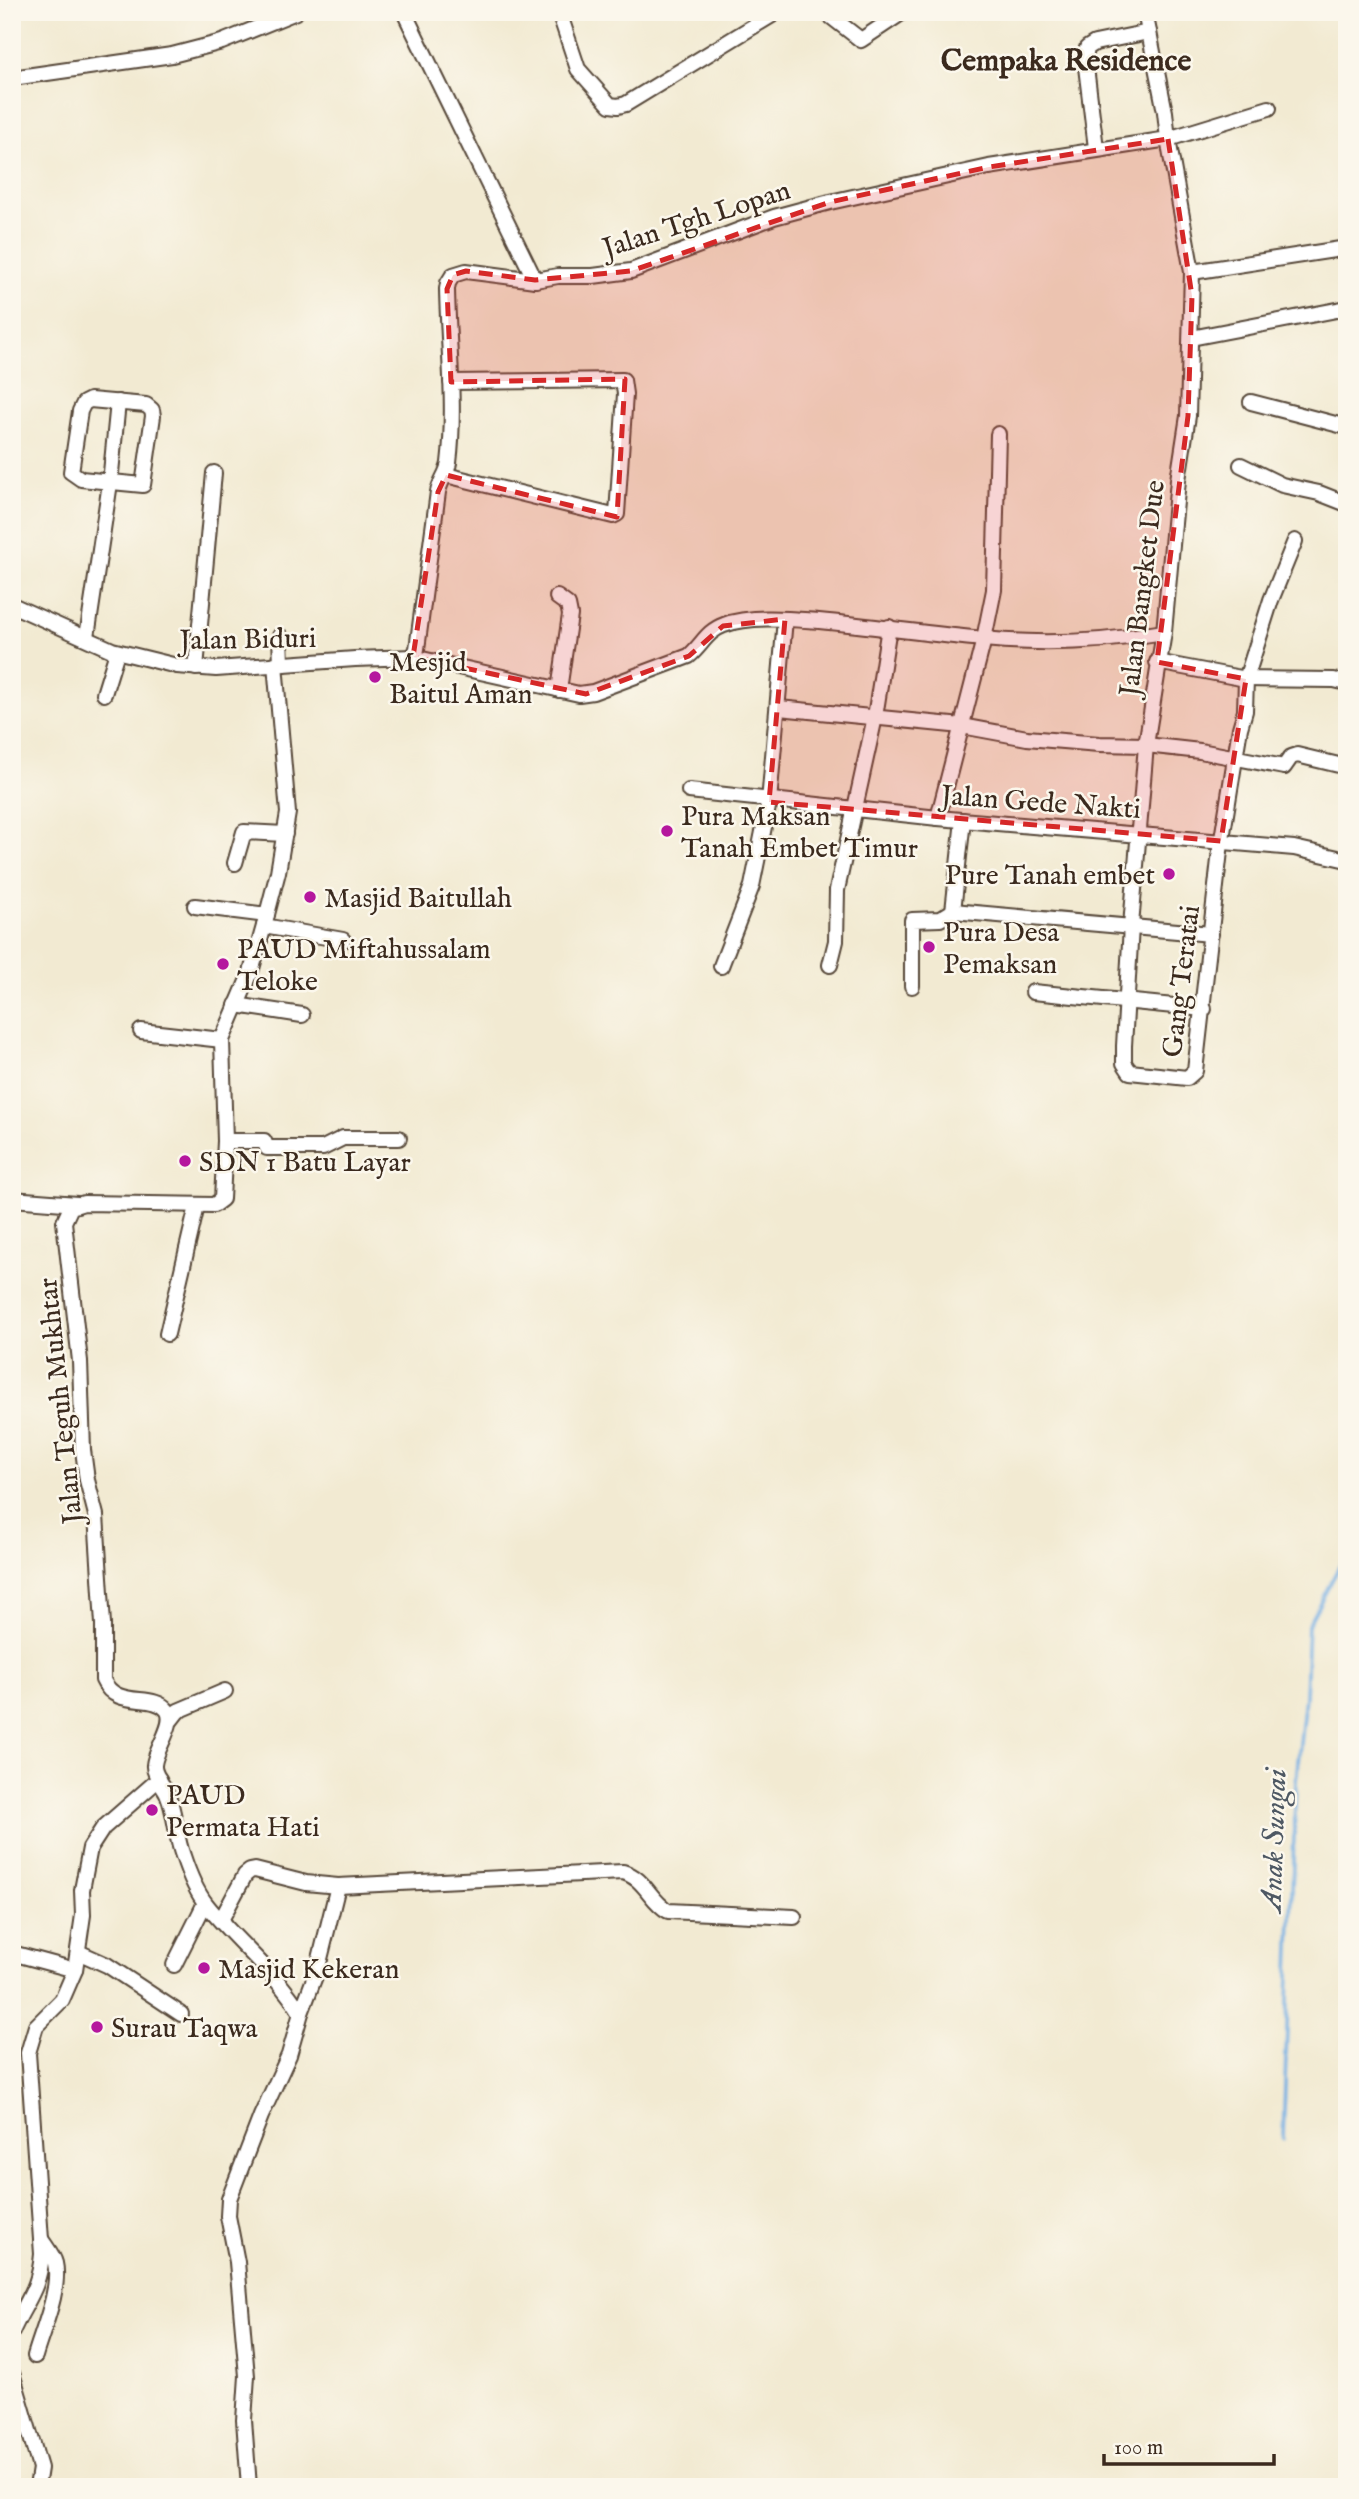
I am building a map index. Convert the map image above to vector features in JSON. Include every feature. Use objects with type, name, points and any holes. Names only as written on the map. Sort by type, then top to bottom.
[{"type":"street","points":[[12,78],[185,52],[247,33],[296,12]]},
{"type":"street","points":[[404,12],[535,280]]},
{"type":"street","points":[[559,12],[578,69],[601,96],[611,105],[618,106],[626,104],[776,12]]},
{"type":"street","points":[[825,12],[861,40],[903,12]]},
{"type":"street","points":[[1145,12],[1168,139]]},
{"type":"street","points":[[1096,148],[1084,59],[1087,48],[1095,43],[1149,32]]},
{"type":"street","name":"Jalan Tgh Lopan","points":[[412,657],[417,649],[438,492],[440,481],[446,475],[452,424],[447,283],[453,275],[466,271],[535,280],[631,271],[774,218],[830,202],[989,167],[1096,148],[1168,139],[1269,108]]},
{"type":"street","name":"Jalan Bangket Due","points":[[1168,139],[1192,272],[1188,416],[1178,480],[1164,632],[1157,662],[1146,745],[1131,926],[1124,1063],[1130,1072],[1184,1078]]},
{"type":"street","points":[[1192,272],[1347,248]]},
{"type":"street","points":[[1191,338],[1347,308]]},
{"type":"street","points":[[446,475],[613,516],[617,514],[625,394],[623,380],[451,382]]},
{"type":"street","points":[[90,400],[118,402],[146,405],[152,410],[145,483],[141,485],[78,478],[71,472],[81,407],[90,400]]},
{"type":"street","points":[[87,637],[110,483],[118,402]]},
{"type":"street","points":[[1251,402],[1347,427]]},
{"type":"street","points":[[938,818],[994,590],[998,434]]},
{"type":"street","points":[[1241,465],[1282,485],[1319,493],[1347,504]]},
{"type":"street","points":[[196,668],[214,473]]},
{"type":"street","name":"Gang Teratai","points":[[1184,1078],[1192,1076],[1195,1071],[1221,841],[1245,711],[1246,679],[1271,600],[1295,541]]},
{"type":"street","points":[[557,597],[568,605],[570,615],[558,690]]},
{"type":"street","name":"Jalan Biduri","points":[[12,605],[117,652],[196,668],[412,657],[579,694],[593,692],[689,656],[707,634],[723,626],[785,619],[889,627],[984,639],[1074,642],[1164,632]]},
{"type":"street","points":[[721,966],[752,886],[769,802],[785,619]]},
{"type":"street","points":[[830,965],[836,942],[837,890],[875,717],[889,627]]},
{"type":"street","points":[[12,1199],[77,1204],[197,1206],[214,1205],[222,1199],[225,1141],[222,1040],[251,972],[266,920],[289,803],[278,664],[280,636]]},
{"type":"street","points":[[104,694],[117,652]]},
{"type":"street","points":[[1157,662],[1246,679],[1347,682]]},
{"type":"street","points":[[779,708],[962,726],[1027,738],[1146,745],[1283,767],[1291,757],[1297,755],[1347,767]]},
{"type":"street","name":"Jalan Gede Nakti","points":[[689,791],[769,802],[938,818],[1303,849],[1347,860]]},
{"type":"street","points":[[953,911],[963,820]]},
{"type":"street","points":[[235,863],[244,832],[285,834]]},
{"type":"street","points":[[195,906],[266,920],[343,940]]},
{"type":"street","points":[[912,986],[912,920],[940,919],[953,911],[1210,933]]},
{"type":"street","points":[[1034,992],[1204,1009]]},
{"type":"street","points":[[236,1005],[302,1014]]},
{"type":"street","points":[[141,1031],[222,1040]]},
{"type":"street","points":[[225,1141],[264,1141],[267,1148],[323,1148],[343,1138],[399,1138]]},
{"type":"street","name":"Jalan Teguh Mukhtar","points":[[77,1204],[67,1213],[64,1222],[80,1361],[83,1450],[97,1527],[103,1623],[103,1680],[115,1695],[166,1707],[171,1720]]},
{"type":"street","points":[[167,1334],[197,1206]]},
{"type":"street","points":[[225,1691],[178,1711],[171,1720],[156,1756],[157,1775],[166,1791],[178,1826],[183,1857],[205,1903],[269,1970],[301,2012]]},
{"type":"street","points":[[12,2332],[29,2303],[40,2275],[28,2053],[36,2026],[62,2000],[75,1970],[83,1915],[82,1889],[90,1848],[103,1828],[157,1775]]},
{"type":"street","points":[[221,1920],[250,1871],[306,1883],[338,1886],[623,1872],[636,1878],[662,1908],[668,1911],[794,1917]]},
{"type":"street","points":[[249,2487],[244,2420],[247,2376],[229,2199],[261,2116],[289,2055],[301,2012],[317,1971],[338,1886]]},
{"type":"street","points":[[174,1965],[205,1903]]},
{"type":"street","points":[[78,1952],[107,1965],[181,2014]]},
{"type":"street","points":[[12,1953],[75,1970]]},
{"type":"street","points":[[35,2356],[50,2309],[56,2276],[54,2259],[40,2238]]},
{"type":"street","points":[[12,2374],[40,2468],[37,2487]]},
{"type":"highlighted area","points":[[1168,139],[1192,296],[1188,416],[1157,662],[1246,679],[1221,841],[769,802],[785,619],[723,626],[689,656],[586,694],[413,657],[438,492],[446,475],[617,517],[625,379],[451,382],[447,289],[453,275],[466,271],[535,280],[631,271],[830,202],[989,167]]},
{"type":"waterway","name":"Anak Sungai","points":[[1283,2139],[1296,1781],[1305,1697],[1308,1625],[1347,1552]]},
{"type":"place","name":"Mesjid Baitul Aman","points":[[375,677]]},
{"type":"place","name":"Pura Maksan Tanah Embet Timur","points":[[667,831]]},
{"type":"place","name":"Pure Tanah embet","points":[[1169,874]]},
{"type":"place","name":"Masjid Baitullah","points":[[310,897]]},
{"type":"place","name":"Pura Desa Pemaksan","points":[[929,947]]},
{"type":"place","name":"PAUD Miftahussalam Teloke","points":[[223,964]]},
{"type":"place","name":"SDN 1 Batu Layar","points":[[185,1161]]},
{"type":"place","name":"PAUD Permata Hati","points":[[152,1810]]},
{"type":"place","name":"Masjid Kekeran","points":[[204,1968]]},
{"type":"place","name":"Surau Taqwa","points":[[97,2027]]},
{"type":"district","name":"Cempaka Residence","points":[[1066,60]]}]
